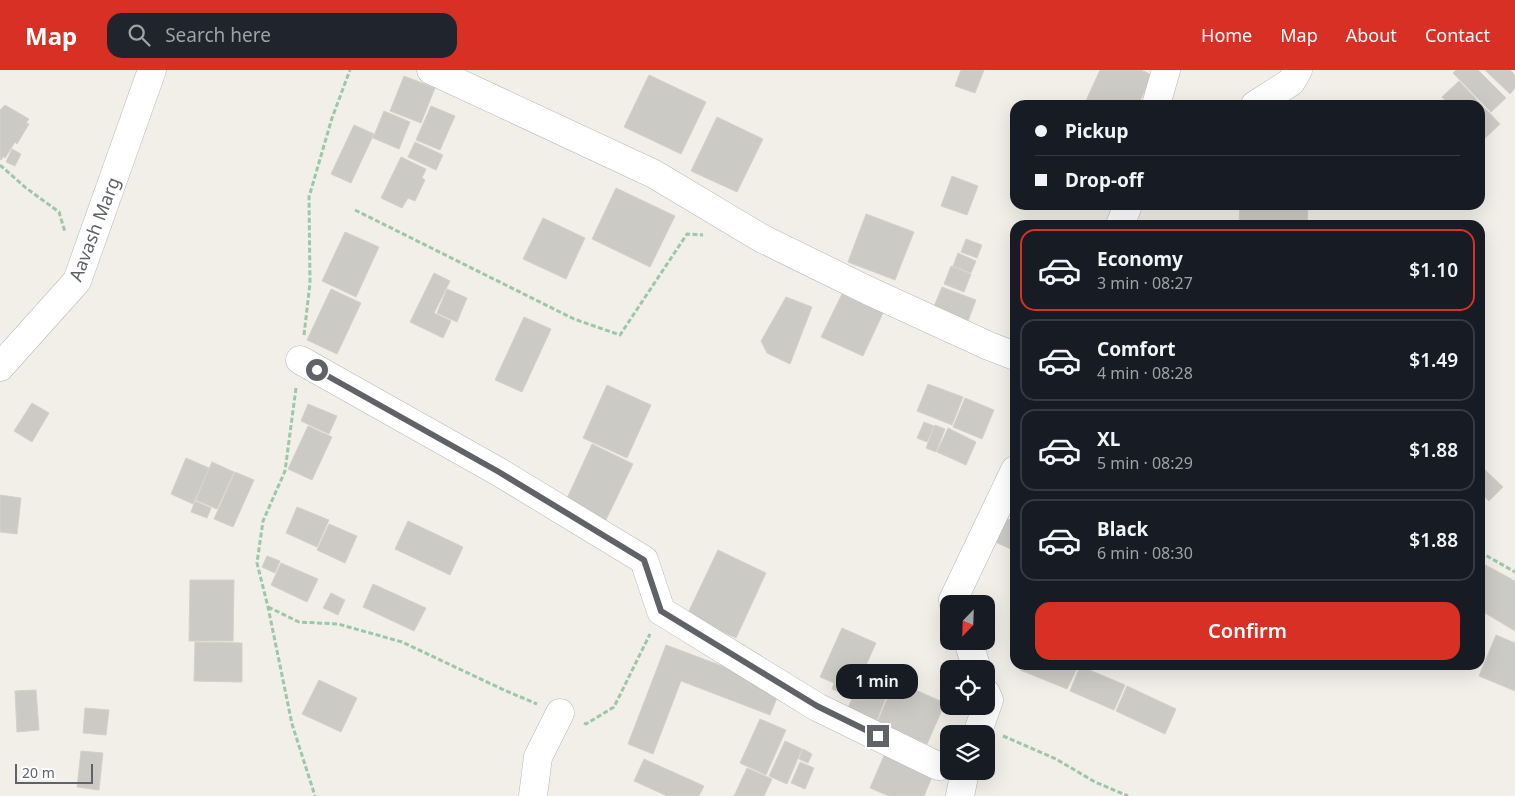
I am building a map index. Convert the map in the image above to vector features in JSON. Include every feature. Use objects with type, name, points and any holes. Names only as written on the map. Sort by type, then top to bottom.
[{"type":"street","name":"Aavash Marg","points":[[0,367],[77,281],[152,70]]},
{"type":"street","points":[[431,70],[654,174],[761,238],[989,346],[1010,354]]},
{"type":"street","points":[[1157,100],[1166,70]]},
{"type":"street","points":[[1263,100],[1291,82],[1298,70]]},
{"type":"street","points":[[300,360],[499,472],[644,560],[661,611],[817,706],[940,766]]},
{"type":"street","points":[[955,595],[1010,480]]},
{"type":"street","points":[[533,796],[538,757],[560,713]]},
{"type":"street","points":[[960,796],[963,780]]},
{"type":"path","points":[[315,796],[292,724],[257,563],[263,521],[285,471],[310,283],[309,197],[332,118],[350,70]]},
{"type":"path","points":[[0,165],[26,188],[59,212],[66,238]]},
{"type":"path","points":[[355,210],[566,315],[620,335],[687,234],[706,235]]},
{"type":"path","points":[[1485,555],[1515,572]]},
{"type":"path","points":[[268,607],[299,622],[338,624],[402,642],[504,690],[586,724],[614,707],[661,611]]},
{"type":"path","points":[[995,735],[1056,759],[1095,782],[1128,796]]},
{"type":"building","points":[[961,70],[984,70],[975,93],[955,86]]},
{"type":"building","points":[[1100,70],[1141,70],[1152,75],[1140,100],[1086,100]]},
{"type":"building","points":[[1456,70],[1478,70],[1506,98],[1491,112],[1485,106],[1485,100],[1479,100],[1453,73]]},
{"type":"building","points":[[1485,70],[1510,70],[1515,75],[1515,88],[1510,94]]},
{"type":"building","points":[[649,75],[706,102],[681,154],[624,127]]},
{"type":"building","points":[[404,76],[435,88],[421,123],[390,111]]},
{"type":"building","points":[[1459,81],[1477,100],[1445,100],[1442,97]]},
{"type":"building","points":[[5,105],[29,119],[26,123],[29,124],[17,144],[15,142],[5,158],[4,156],[1,160],[0,110]]},
{"type":"building","points":[[431,106],[455,116],[440,150],[416,140]]},
{"type":"building","points":[[1485,108],[1500,124],[1485,138]]},
{"type":"building","points":[[384,111],[410,122],[399,149],[373,138]]},
{"type":"building","points":[[717,117],[763,139],[737,192],[691,171]]},
{"type":"building","points":[[354,125],[374,134],[351,183],[331,174]]},
{"type":"building","points":[[415,142],[443,155],[436,170],[408,157]]},
{"type":"building","points":[[12,149],[21,154],[15,166],[6,162]]},
{"type":"building","points":[[401,157],[426,169],[422,178],[425,180],[415,201],[408,198],[402,208],[381,198]]},
{"type":"building","points":[[952,176],[978,186],[967,215],[941,206]]},
{"type":"building","points":[[616,188],[675,216],[650,267],[592,239]]},
{"type":"building","points":[[1240,210],[1308,210],[1307,220],[1239,220]]},
{"type":"building","points":[[866,214],[914,232],[895,280],[848,262]]},
{"type":"building","points":[[543,218],[585,238],[566,279],[523,259]]},
{"type":"building","points":[[345,232],[379,247],[356,297],[322,281]]},
{"type":"building","points":[[966,239],[982,245],[977,258],[961,252]]},
{"type":"building","points":[[958,253],[976,261],[971,273],[953,266]]},
{"type":"building","points":[[951,266],[971,274],[964,292],[944,284]]},
{"type":"building","points":[[434,273],[450,281],[434,313],[451,321],[443,338],[410,322]]},
{"type":"building","points":[[942,287],[976,300],[965,329],[930,316]]},
{"type":"building","points":[[331,289],[361,303],[337,354],[307,340]]},
{"type":"building","points":[[447,289],[467,298],[457,322],[437,313]]},
{"type":"building","points":[[842,294],[883,313],[863,356],[821,337]]},
{"type":"building","points":[[786,297],[812,307],[790,364],[767,353],[761,341]]},
{"type":"building","points":[[524,317],[551,329],[522,392],[495,380]]},
{"type":"building","points":[[928,384],[963,397],[952,425],[917,411]]},
{"type":"building","points":[[607,385],[651,405],[627,458],[583,438]]},
{"type":"building","points":[[965,398],[994,410],[982,439],[953,427]]},
{"type":"building","points":[[32,403],[49,413],[32,442],[14,431]]},
{"type":"building","points":[[308,404],[337,416],[329,434],[301,421]]},
{"type":"building","points":[[924,422],[934,426],[927,442],[917,438]]},
{"type":"building","points":[[935,425],[945,429],[936,452],[926,448]]},
{"type":"building","points":[[308,426],[332,437],[312,480],[288,469]]},
{"type":"building","points":[[948,428],[976,442],[966,465],[937,452]]},
{"type":"building","points":[[592,444],[633,464],[604,524],[564,505]]},
{"type":"building","points":[[186,458],[209,468],[193,504],[171,494]]},
{"type":"building","points":[[212,462],[234,472],[217,509],[196,500]]},
{"type":"building","points":[[1485,470],[1503,487],[1489,501],[1485,497]]},
{"type":"building","points":[[235,472],[254,480],[233,527],[214,519]]},
{"type":"building","points":[[0,495],[21,498],[17,534],[0,532]]},
{"type":"building","points":[[195,501],[211,508],[207,518],[191,512]]},
{"type":"building","points":[[297,507],[329,520],[317,547],[286,533]]},
{"type":"building","points":[[1004,517],[1010,520],[1010,549],[993,541]]},
{"type":"building","points":[[408,521],[463,547],[450,575],[395,549]]},
{"type":"building","points":[[329,524],[357,536],[345,563],[317,550]]},
{"type":"building","points":[[718,550],[766,573],[736,638],[687,615]]},
{"type":"building","points":[[267,556],[280,561],[275,573],[262,567]]},
{"type":"building","points":[[281,563],[318,579],[307,602],[271,585]]},
{"type":"building","points":[[1485,565],[1515,581],[1515,631],[1485,613]]},
{"type":"building","points":[[190,580],[234,580],[233,641],[189,641]]},
{"type":"building","points":[[373,584],[426,608],[414,631],[363,607]]},
{"type":"building","points":[[331,593],[345,600],[338,615],[323,608]]},
{"type":"building","points":[[842,628],[876,643],[854,692],[848,689],[846,695],[832,689],[834,683],[820,677]]},
{"type":"building","points":[[1496,635],[1515,643],[1515,691],[1479,676],[1481,670],[1485,670],[1485,662]]},
{"type":"building","points":[[195,642],[242,643],[242,682],[194,681]]},
{"type":"building","points":[[666,645],[781,688],[770,715],[681,681],[653,754],[628,744]]},
{"type":"building","points":[[866,667],[893,679],[877,720],[848,708]]},
{"type":"building","points":[[1020,670],[1076,670],[1067,689]]},
{"type":"building","points":[[1078,670],[1089,670],[1125,685],[1114,710],[1070,691]]},
{"type":"building","points":[[319,680],[357,698],[341,732],[302,714]]},
{"type":"building","points":[[895,681],[940,701],[940,714],[927,744],[877,723]]},
{"type":"building","points":[[1127,686],[1176,709],[1165,734],[1116,711]]},
{"type":"building","points":[[36,690],[39,730],[17,732],[15,691]]},
{"type":"building","points":[[85,708],[109,710],[106,735],[83,733]]},
{"type":"building","points":[[760,719],[786,730],[766,775],[740,763]]},
{"type":"building","points":[[785,741],[802,749],[787,784],[769,776]]},
{"type":"building","points":[[803,749],[812,754],[808,763],[799,759]]},
{"type":"building","points":[[81,751],[103,753],[99,790],[77,787]]},
{"type":"building","points":[[886,751],[934,772],[924,796],[889,796],[870,788]]},
{"type":"building","points":[[644,759],[704,786],[699,796],[667,796],[634,781]]},
{"type":"building","points":[[800,762],[814,768],[805,789],[791,783]]},
{"type":"building","points":[[747,768],[772,779],[764,796],[734,796]]},
{"type":"route","points":[[317,370],[499,472],[644,560],[661,611],[817,706],[878,736]]}]
